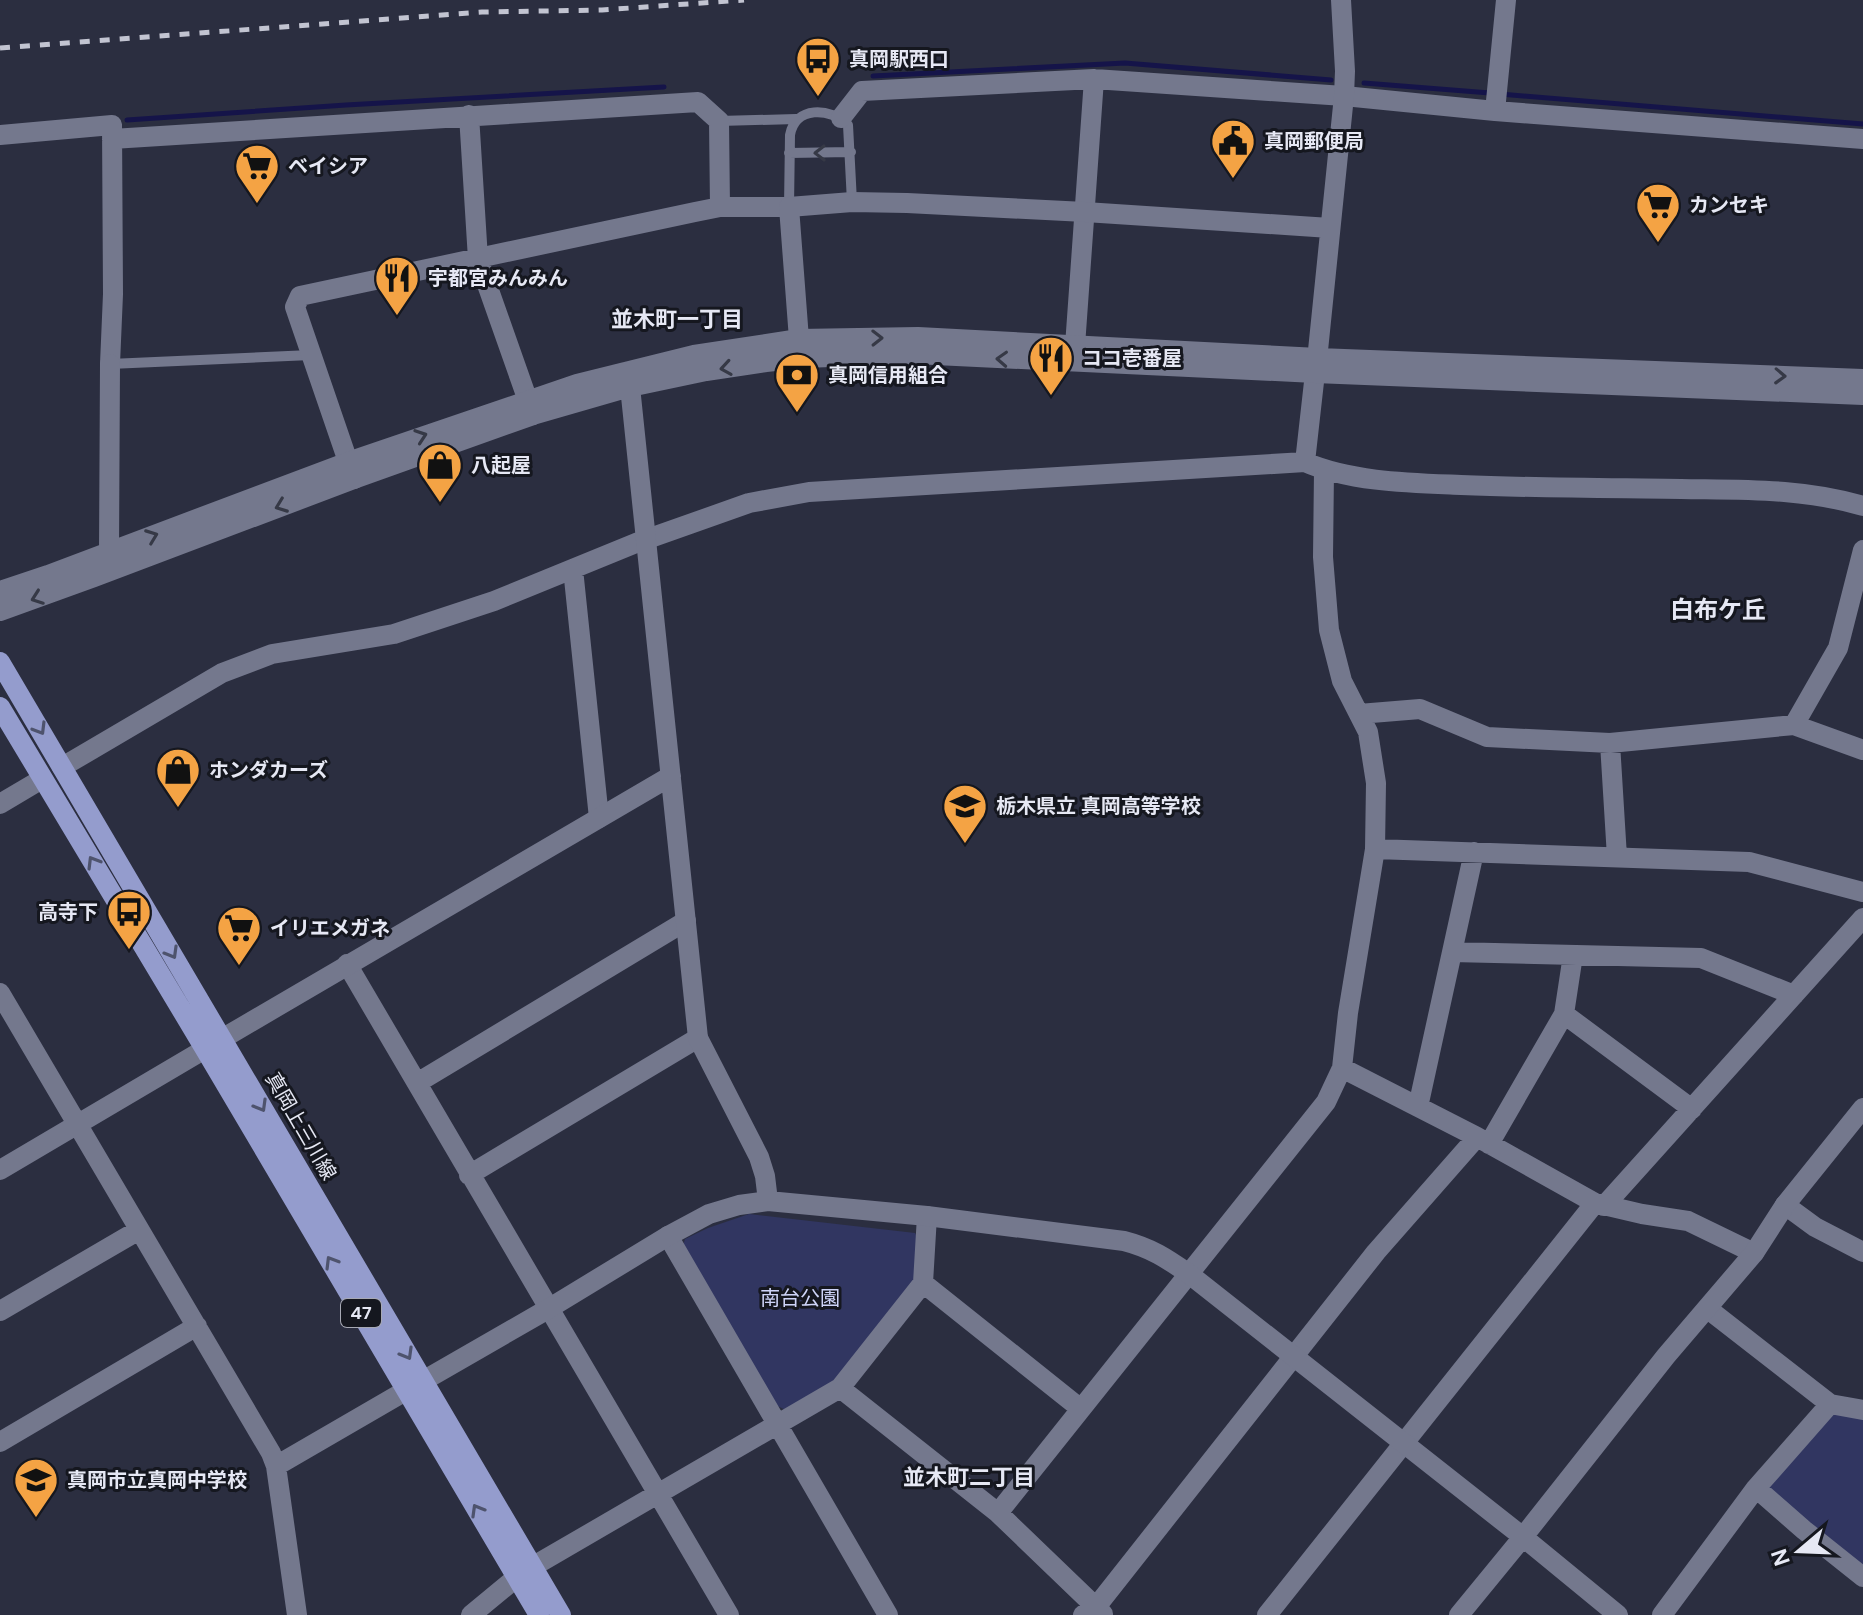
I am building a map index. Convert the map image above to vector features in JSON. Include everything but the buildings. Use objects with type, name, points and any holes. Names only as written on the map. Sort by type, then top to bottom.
[{"type":"main road","name":"真岡上三川線","points":[[0,662],[62,767],[213,1044],[525,1572],[561,1615]]},
{"type":"main road","name":"真岡上三川線","points":[[0,707],[42,779],[213,1044]]},
{"type":"main road","name":"真岡上三川線","points":[[525,1572],[539,1615]]},
{"type":"street","points":[[998,1513],[1326,1102],[1342,1068],[1375,849],[1376,783],[1368,732],[1342,681],[1329,630],[1315,466],[1316,366],[1344,96],[1341,0]]},
{"type":"street","points":[[1496,99],[1506,0]]},
{"type":"street","points":[[1075,346],[1094,79]]},
{"type":"street","points":[[841,118],[862,91],[1094,79],[1344,96],[1496,99],[1863,139]]},
{"type":"street","points":[[112,139],[698,102],[719,121],[720,207]]},
{"type":"street","points":[[469,115],[478,259],[530,407]]},
{"type":"street","points":[[0,135],[112,125],[109,552]]},
{"type":"street","points":[[351,470],[295,307],[300,296],[720,207],[789,207],[852,202],[1085,212],[1330,228]]},
{"type":"street","points":[[789,207],[801,348]]},
{"type":"street","points":[[0,591],[530,407],[629,379],[706,371],[801,348],[918,337],[1075,346],[1316,366],[1863,395]]},
{"type":"street","points":[[801,348],[1316,366],[1863,379]]},
{"type":"street","points":[[629,379],[698,1038],[759,1157],[768,1201]]},
{"type":"street","points":[[62,767],[222,673],[272,654],[394,634],[494,601],[636,543],[749,503],[809,492],[1315,466],[1403,483],[1538,488],[1781,490],[1836,498],[1863,506]]},
{"type":"street","points":[[0,611],[81,582],[351,470]]},
{"type":"street","points":[[1794,725],[1838,648],[1863,550]]},
{"type":"street","points":[[573,569],[599,818]]},
{"type":"street","points":[[1359,714],[1420,709],[1487,737],[1610,743],[1794,725],[1863,750]]},
{"type":"street","points":[[1610,743],[1617,857]]},
{"type":"street","points":[[0,1170],[671,776]]},
{"type":"street","points":[[0,804],[42,779]]},
{"type":"street","points":[[1375,849],[1749,862],[1863,892]]},
{"type":"street","points":[[1418,1107],[1474,852]]},
{"type":"street","points":[[1267,1615],[1600,1204],[1692,1109],[1863,918]]},
{"type":"street","points":[[417,1083],[686,921]]},
{"type":"street","points":[[1452,952],[1701,958],[1794,995]]},
{"type":"street","points":[[840,1388],[998,1513],[1094,1612],[1376,1252],[1483,1140],[1564,1014],[1573,955]]},
{"type":"street","points":[[347,964],[729,1615]]},
{"type":"street","points":[[0,993],[8,1025],[78,1124],[271,1453],[276,1466],[297,1615]]},
{"type":"street","points":[[1564,1014],[1692,1109]]},
{"type":"street","points":[[469,1175],[698,1038]]},
{"type":"street","points":[[1342,1068],[1600,1204],[1688,1221],[1754,1253]]},
{"type":"street","points":[[1459,1615],[1666,1356],[1754,1253],[1785,1205],[1863,1108]]},
{"type":"street","points":[[276,1466],[709,1214],[768,1201],[927,1216],[1124,1241],[1160,1253],[1523,1537],[1617,1615]]},
{"type":"street","points":[[1785,1205],[1815,1227],[1863,1252]]},
{"type":"street","points":[[471,1615],[525,1572],[840,1388],[923,1283],[927,1216]]},
{"type":"street","points":[[0,1311],[139,1230]]},
{"type":"street","points":[[668,1236],[888,1615]]},
{"type":"street","points":[[923,1283],[1081,1409]]},
{"type":"street","points":[[1708,1309],[1830,1404],[1863,1410]]},
{"type":"street","points":[[0,1442],[197,1326]]},
{"type":"street","points":[[1662,1615],[1756,1488],[1830,1404]]},
{"type":"street","points":[[1756,1488],[1863,1577]]},
{"type":"lane","points":[[719,121],[796,119],[822,112],[841,118],[848,125],[852,202]]},
{"type":"lane","points":[[789,207],[790,135],[796,119]]},
{"type":"lane","points":[[789,153],[851,152]]},
{"type":"lane","points":[[110,364],[311,355]]},
{"type":"green space","name":"南台公園","points":[[749,1214],[915,1233],[920,1242],[915,1278],[834,1383],[786,1410],[771,1403],[682,1250],[685,1239]]},
{"type":"green space","points":[[1832,1411],[1863,1416],[1863,1567],[1766,1488]]},
{"type":"waterway","points":[[873,76],[1125,63],[1331,80]]},
{"type":"waterway","points":[[1364,83],[1490,93]]},
{"type":"waterway","points":[[127,120],[664,87]]},
{"type":"waterway","points":[[1500,94],[1863,124]]},
{"type":"railway","points":[[0,48],[482,12],[602,10],[744,0]]},
{"type":"place","name":"真岡駅西口","points":[[818,98]]},
{"type":"place","name":"真岡郵便局","points":[[1233,180]]},
{"type":"place","name":"ベイシア","points":[[257,205]]},
{"type":"place","name":"カンセキ","points":[[1658,244]]},
{"type":"place","name":"宇都宮みんみん","points":[[397,317]]},
{"type":"place","name":"ココ壱番屋","points":[[1051,397]]},
{"type":"place","name":"真岡信用組合","points":[[797,414]]},
{"type":"place","name":"八起屋","points":[[440,504]]},
{"type":"place","name":"ホンダカーズ","points":[[178,809]]},
{"type":"place","name":"栃木県立 真岡高等学校","points":[[965,845]]},
{"type":"place","name":"高寺下","points":[[129,951]]},
{"type":"place","name":"イリエメガネ","points":[[239,967]]},
{"type":"place","name":"真岡市立真岡中学校","points":[[36,1519]]},
{"type":"district","name":"並木町一丁目","points":[[677,319]]},
{"type":"district","name":"白布ケ丘","points":[[1718,609]]},
{"type":"district","name":"並木町二丁目","points":[[969,1477]]}]
